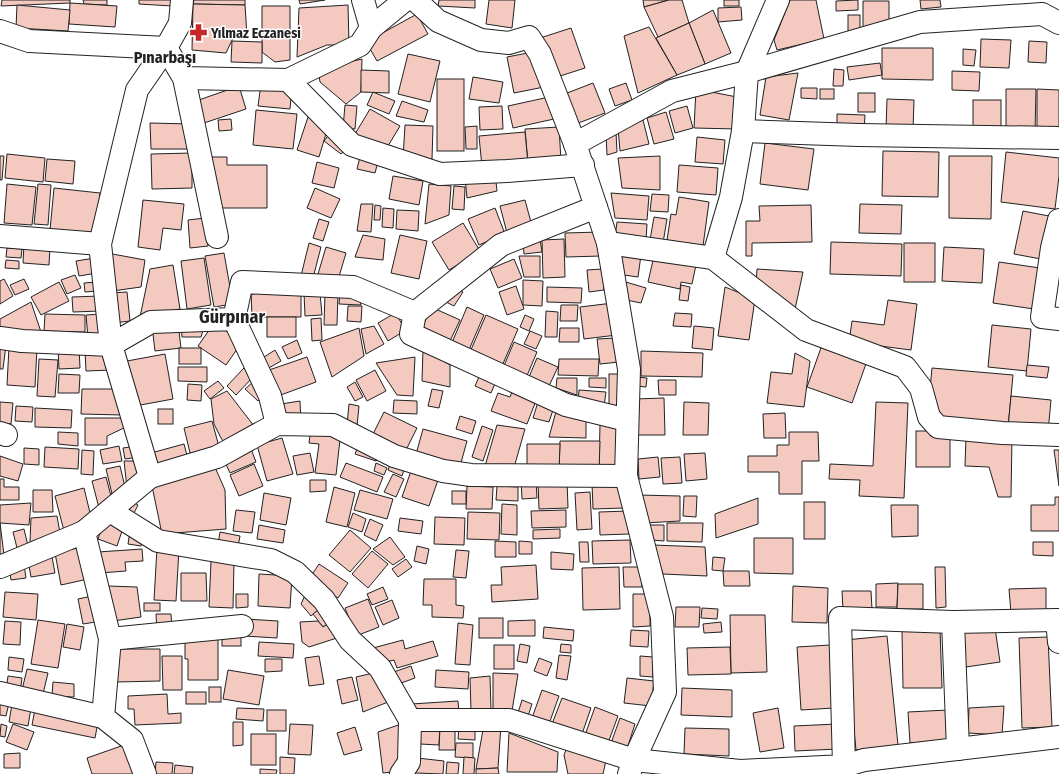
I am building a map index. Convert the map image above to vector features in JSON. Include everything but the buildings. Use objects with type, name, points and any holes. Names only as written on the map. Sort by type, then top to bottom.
[{"type":"street","points":[[150,477],[111,344],[100,244],[137,90],[166,48],[180,23],[182,0]]},
{"type":"street","points":[[363,0],[371,28]]},
{"type":"street","points":[[184,78],[288,80],[360,45],[371,28],[405,0]]},
{"type":"street","points":[[415,0],[438,21],[481,40],[509,43],[529,37],[540,54],[575,144],[608,243],[629,369],[626,476],[662,617],[665,692],[631,767]]},
{"type":"street","points":[[713,258],[732,197],[743,131],[747,72],[778,0]]},
{"type":"street","points":[[575,144],[672,91],[747,72],[920,22],[1048,12]]},
{"type":"street","points":[[0,31],[29,41],[166,48]]},
{"type":"street","points":[[166,48],[184,78],[217,237]]},
{"type":"street","points":[[288,80],[352,145],[440,174],[583,165]]},
{"type":"street","points":[[743,131],[859,135],[1059,138]]},
{"type":"street","points":[[596,207],[501,245],[415,313],[411,334],[566,405],[627,420]]},
{"type":"street","points":[[1059,220],[1052,248],[1042,317],[1059,319]]},
{"type":"street","points":[[0,236],[100,244]]},
{"type":"street","points":[[608,243],[713,258],[806,330],[905,367],[921,388],[929,417],[938,427],[1002,434],[1059,435]]},
{"type":"street","points":[[277,424],[270,396],[234,319],[242,282],[352,287],[415,313]]},
{"type":"street","points":[[0,338],[22,341],[111,344],[151,322],[234,319]]},
{"type":"street","points":[[0,567],[84,532],[150,477],[217,457],[277,424],[333,425],[394,456],[443,471],[471,475],[626,476]]},
{"type":"street","points":[[110,511],[158,541],[271,560],[295,572],[324,600],[350,640],[380,668],[410,720],[409,762],[401,774]]},
{"type":"street","points":[[84,532],[110,639],[103,717]]},
{"type":"street","points":[[844,766],[840,618],[953,622],[1058,620],[1059,642]]},
{"type":"street","points":[[953,622],[958,749]]},
{"type":"street","points":[[110,639],[242,626]]},
{"type":"street","points":[[0,693],[103,717],[132,740],[145,774]]},
{"type":"street","points":[[410,720],[509,720],[631,767],[740,771],[844,766]]},
{"type":"street","points":[[818,774],[864,760],[1059,737]]},
{"type":"place","name":"Yılmaz Eczanesi","points":[[198,33]]},
{"type":"district","name":"Pınarbaşı","points":[[165,57]]},
{"type":"district","name":"Gürpınar","points":[[232,317]]}]
